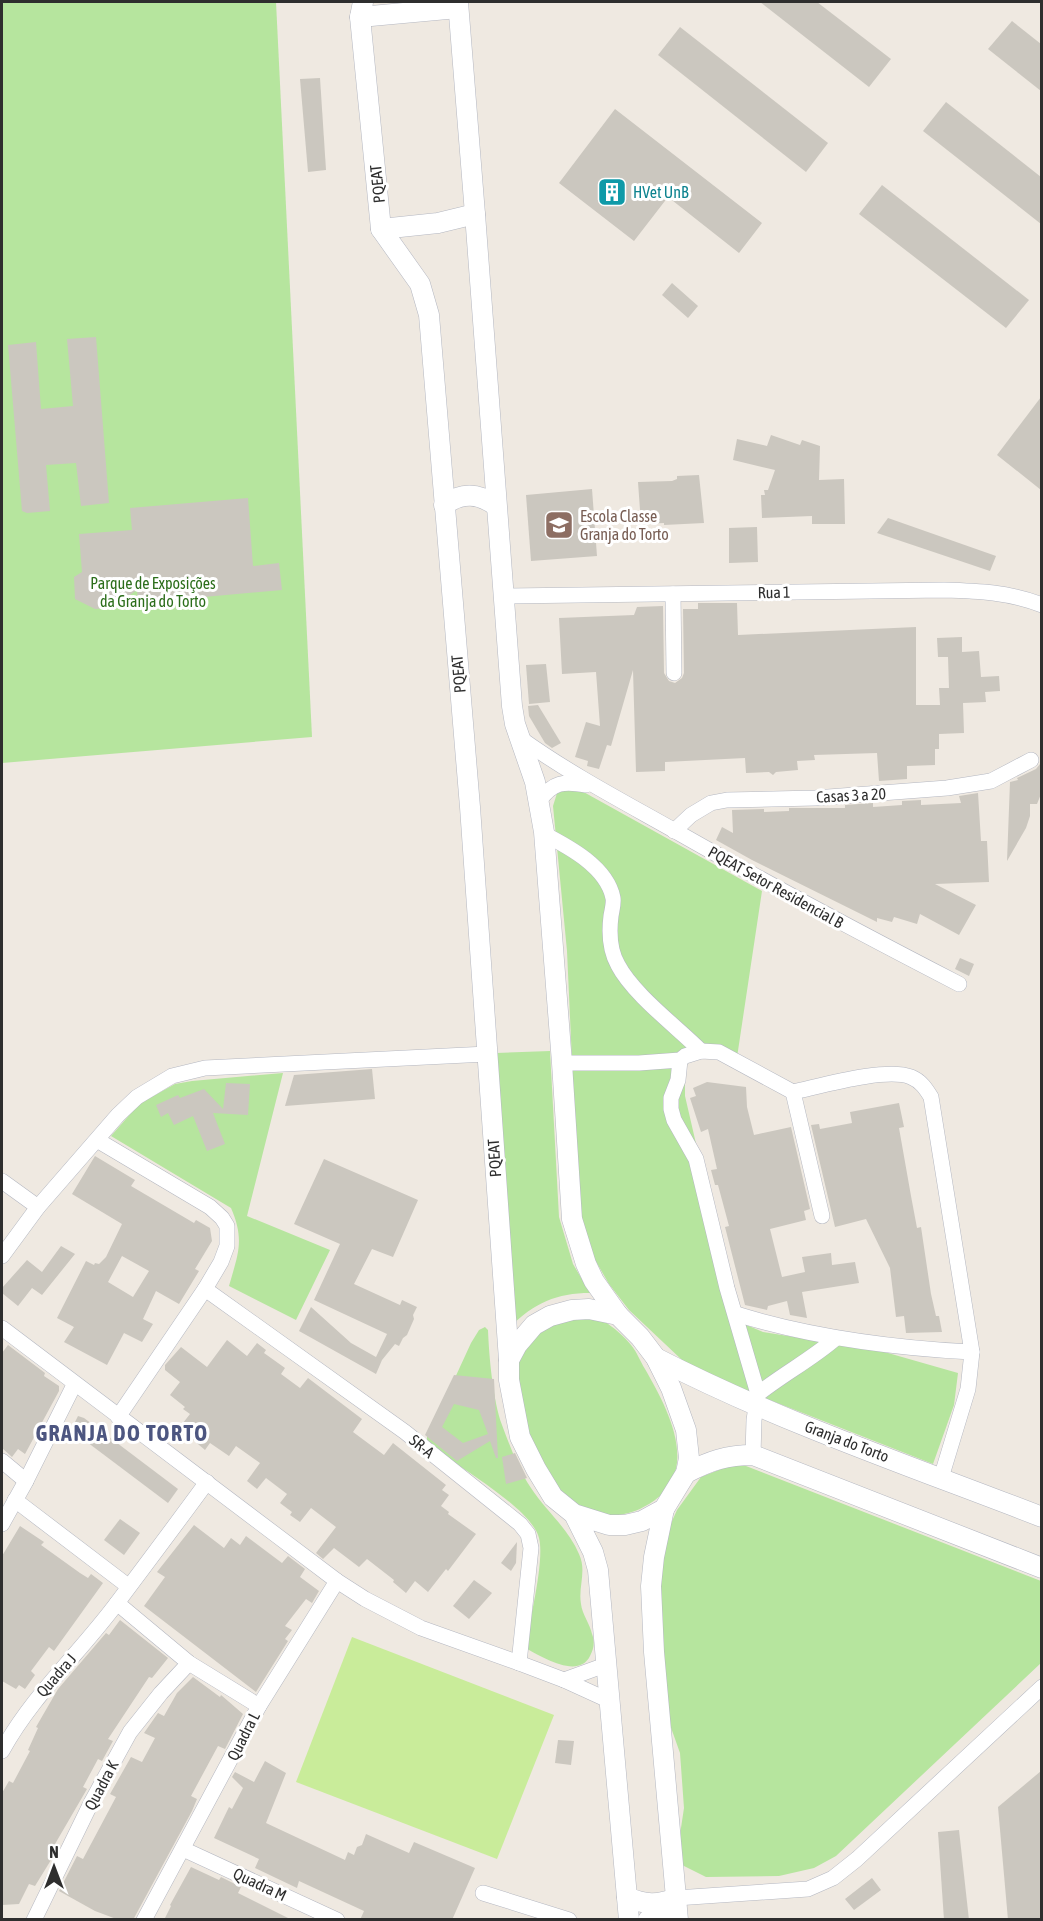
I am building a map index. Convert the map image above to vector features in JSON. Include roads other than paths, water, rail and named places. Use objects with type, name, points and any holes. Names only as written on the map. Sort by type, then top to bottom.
[{"type":"street","points":[[362,9],[458,5],[476,214],[512,706],[532,771],[544,834],[572,1219],[586,1264],[594,1281],[618,1315],[640,1337],[656,1358],[671,1388],[686,1430],[688,1458],[686,1473],[664,1509],[654,1557],[651,1586],[654,1652],[678,1920]]},
{"type":"street","name":"PQEAT","points":[[362,9],[381,228],[420,284],[429,315],[470,807],[509,1360]]},
{"type":"street","points":[[381,228],[438,223],[476,214]]},
{"type":"street","points":[[444,505],[461,496],[470,495],[480,496],[496,506]]},
{"type":"street","name":"Rua 1","points":[[504,596],[944,590],[1000,592],[1041,605]]},
{"type":"street","points":[[673,594],[674,673]]},
{"type":"street","name":"PQEAT Setor Residencial B","points":[[520,738],[545,756],[674,831],[783,892],[959,984]]},
{"type":"street","name":"Casas 3 a 20","points":[[674,831],[691,815],[711,803],[742,799],[888,793],[974,784],[991,781],[1031,760]]},
{"type":"street","points":[[539,801],[547,790],[555,785],[575,783],[595,786]]},
{"type":"street","points":[[544,834],[566,846],[604,878],[613,898],[610,935],[618,967],[655,1009],[701,1051]]},
{"type":"street","points":[[562,1063],[639,1063],[680,1060],[701,1051],[719,1052],[793,1092],[870,1076],[911,1077],[925,1086],[931,1097],[972,1352],[968,1389],[941,1478]]},
{"type":"street","points":[[2,1256],[38,1206],[118,1115],[137,1097],[155,1085],[185,1072],[205,1068],[288,1063],[487,1054]]},
{"type":"street","points":[[680,1060],[678,1080],[671,1098],[671,1109],[674,1120],[696,1159],[757,1400],[752,1436],[753,1455]]},
{"type":"street","points":[[793,1092],[822,1216]]},
{"type":"street","points":[[97,1140],[210,1207],[227,1226],[227,1246],[221,1262],[118,1417]]},
{"type":"street","points":[[2,1181],[38,1206]]},
{"type":"street","name":"SR-A","points":[[205,1289],[405,1432],[520,1524],[528,1534],[531,1548],[519,1663]]},
{"type":"street","points":[[618,1315],[589,1309],[572,1310],[550,1316],[527,1332],[509,1360],[513,1408],[520,1437],[536,1469],[554,1497],[574,1514],[609,1525],[625,1525],[642,1521],[664,1509]]},
{"type":"street","points":[[736,1314],[778,1326],[836,1338],[972,1352]]},
{"type":"street","points":[[2,1328],[74,1385],[337,1581],[365,1599],[421,1628],[564,1680],[610,1701]]},
{"type":"street","points":[[757,1400],[781,1376],[836,1338]]},
{"type":"street","name":"Granja do Torto","points":[[656,1358],[699,1380],[757,1400],[941,1478],[1041,1517]]},
{"type":"street","points":[[2,1524],[74,1385]]},
{"type":"street","points":[[686,1473],[709,1461],[732,1455],[753,1455],[1041,1568]]},
{"type":"street","points":[[2,1461],[26,1481]]},
{"type":"street","name":"Quadra J","points":[[2,1751],[13,1730],[40,1693],[117,1603],[207,1482]]},
{"type":"street","points":[[15,1500],[128,1586]]},
{"type":"street","points":[[574,1514],[593,1552],[598,1570],[629,1920]]},
{"type":"street","points":[[259,1706],[337,1581]]},
{"type":"street","name":"Quadra L","points":[[117,1603],[189,1663],[259,1706],[144,1920]]},
{"type":"street","name":"Quadra K","points":[[33,1920],[92,1801],[130,1732],[189,1663]]},
{"type":"street","points":[[564,1680],[608,1664]]},
{"type":"street","points":[[627,1897],[638,1902],[652,1904],[676,1898],[808,1889],[820,1886],[857,1859],[1041,1687]]},
{"type":"street","name":"Quadra M","points":[[183,1849],[337,1920]]},
{"type":"street","points":[[483,1893],[569,1920]]},
{"type":"street","points":[[648,1920],[664,1920]]},
{"type":"place","name":"HVet UnB","points":[[612,192]]},
{"type":"place","name":"Escola Classe Granja do Torto","points":[[559,525]]},
{"type":"district","name":"GRANJA DO TORTO","points":[[122,1433]]},
{"type":"park label","name":"Parque de Exposições da Granja do Torto","points":[[153,592]]}]
